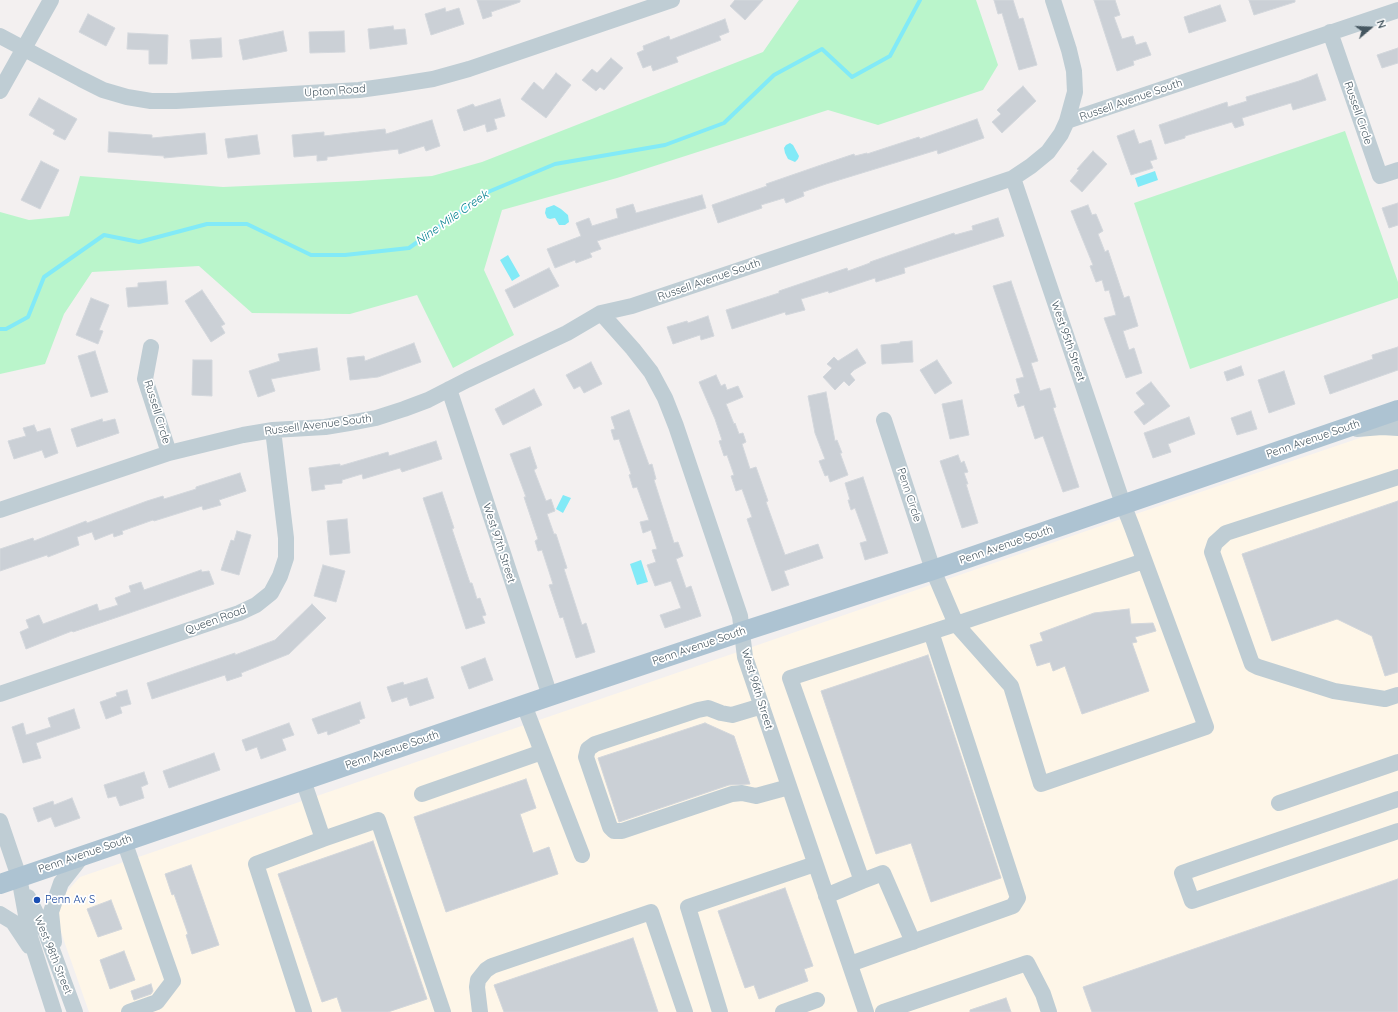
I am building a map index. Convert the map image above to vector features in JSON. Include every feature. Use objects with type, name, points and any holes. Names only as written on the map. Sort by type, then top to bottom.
[{"type":"main road","name":"Penn Avenue South","points":[[0,884],[550,696],[933,570],[1398,410]]},
{"type":"street","points":[[0,91],[51,0]]},
{"type":"street","name":"Upton Road","points":[[0,36],[103,90],[127,97],[151,101],[176,101],[359,90],[395,86],[433,79],[469,69],[672,0]]},
{"type":"street","points":[[1053,0],[1074,71],[1074,92],[1070,114],[1067,121]]},
{"type":"street","name":"Russell Avenue South","points":[[0,510],[169,453],[243,435],[273,430],[325,426],[376,418],[428,400],[567,334],[601,313],[632,306],[1012,178],[1032,166],[1048,152],[1061,134],[1067,121],[1398,10]]},
{"type":"street","name":"Russell Circle","points":[[1330,32],[1380,176],[1398,170]]},
{"type":"street","name":"West 95th Street","points":[[1012,178],[1123,504],[1144,561]]},
{"type":"street","name":"West 96th Street","points":[[601,313],[651,372],[665,398],[676,426],[740,616],[745,657],[866,1012]]},
{"type":"street","name":"Russell Circle","points":[[151,347],[145,379],[169,453]]},
{"type":"street","name":"West 97th Street","points":[[449,389],[550,696]]},
{"type":"street","name":"Penn Circle","points":[[884,420],[933,570],[956,624],[1011,686],[1041,784],[1206,727],[1144,561]]},
{"type":"street","points":[[1342,430],[1382,427],[1398,428]]},
{"type":"street","name":"Queen Road","points":[[0,694],[239,614],[256,605],[271,593],[280,576],[286,558],[286,538],[273,430]]},
{"type":"street","points":[[1398,477],[1226,533],[1215,543],[1212,552],[1252,664],[1334,691],[1385,699],[1398,695]]},
{"type":"street","points":[[862,881],[790,678],[1144,561]]},
{"type":"street","points":[[850,964],[1013,906],[1018,898],[931,632]]},
{"type":"street","points":[[524,705],[582,856]]},
{"type":"street","points":[[762,706],[732,715],[708,708],[698,710],[595,744],[588,749],[586,757],[610,827],[614,831],[622,831],[732,794],[742,793],[756,796],[789,786]]},
{"type":"street","points":[[422,794],[542,752]]},
{"type":"street","points":[[1279,802],[1398,762]]},
{"type":"street","points":[[303,780],[324,839]]},
{"type":"street","points":[[1398,799],[1182,873],[1192,901],[1398,831]]},
{"type":"street","points":[[304,1012],[256,864],[378,820],[439,1011]]},
{"type":"street","name":"West 98th Street","points":[[0,821],[19,877],[46,933],[76,1012]]},
{"type":"street","points":[[124,841],[172,981],[157,1002],[130,1012]]},
{"type":"street","points":[[56,961],[51,912],[61,883],[83,855]]},
{"type":"street","points":[[720,1012],[688,907],[816,864]]},
{"type":"street","points":[[826,896],[883,872],[913,942]]},
{"type":"street","name":"West 98th Street","points":[[19,877],[30,937],[54,1012]]},
{"type":"street","points":[[480,1012],[477,987],[478,980],[486,970],[492,966],[651,912],[685,1012]]},
{"type":"street","points":[[0,914],[13,922],[35,955]]},
{"type":"street","points":[[883,1012],[1027,963],[1043,994],[1049,1012]]},
{"type":"street","points":[[783,1012],[817,1000]]},
{"type":"shaded area","points":[[1398,425],[1398,1012],[89,1012],[56,918],[62,897],[80,877]]},
{"type":"green space","points":[[799,0],[976,0],[998,65],[983,90],[878,125],[828,110],[617,178],[502,210],[484,270],[514,335],[453,368],[417,295],[350,314],[252,313],[199,266],[92,272],[64,314],[45,364],[0,374],[0,212],[29,220],[69,216],[80,176],[223,187],[432,176],[482,162],[763,52]]},
{"type":"green space","points":[[1345,131],[1398,282],[1398,298],[1190,369],[1134,203]]},
{"type":"water","points":[[790,143],[793,145],[799,156],[795,162],[788,159],[785,153],[784,148]]},
{"type":"water","points":[[1155,171],[1158,180],[1138,187],[1135,178]]},
{"type":"water","points":[[554,205],[568,215],[569,222],[565,225],[559,225],[555,218],[547,218],[545,213],[546,208]]},
{"type":"water","points":[[508,255],[520,276],[512,281],[500,260]]},
{"type":"water","points":[[563,495],[571,498],[563,513],[556,509]]},
{"type":"water","points":[[641,560],[648,582],[637,585],[630,564]]},
{"type":"building","points":[[477,0],[520,0],[520,2],[491,12],[492,16],[483,19]]},
{"type":"building","points":[[735,0],[763,0],[745,20],[730,6]]},
{"type":"building","points":[[994,0],[1013,0],[1019,19],[1023,18],[1037,65],[1019,70],[1002,13],[998,14]]},
{"type":"building","points":[[1094,0],[1115,0],[1120,15],[1114,17],[1122,39],[1133,36],[1136,45],[1146,42],[1151,55],[1133,61],[1134,65],[1117,71]]},
{"type":"building","points":[[1249,0],[1295,0],[1295,2],[1254,15]]},
{"type":"building","points":[[1220,5],[1226,21],[1189,33],[1184,17]]},
{"type":"building","points":[[445,8],[446,12],[459,8],[464,24],[431,35],[425,14]]},
{"type":"building","points":[[88,14],[115,28],[106,46],[79,32]]},
{"type":"building","points":[[725,19],[729,32],[719,36],[721,40],[676,57],[678,62],[653,71],[651,65],[643,68],[637,53],[644,50],[643,46],[669,36],[670,40]]},
{"type":"building","points":[[393,26],[394,30],[405,29],[407,44],[370,49],[368,29]]},
{"type":"building","points":[[283,31],[287,51],[243,60],[239,40]]},
{"type":"building","points":[[344,31],[345,52],[310,53],[309,32]]},
{"type":"building","points":[[128,33],[168,35],[167,64],[149,64],[149,50],[127,49]]},
{"type":"building","points":[[221,38],[222,57],[192,59],[190,40]]},
{"type":"building","points":[[1398,48],[1398,63],[1382,68],[1377,55]]},
{"type":"building","points":[[611,58],[623,68],[604,90],[600,87],[596,91],[582,80],[592,69],[597,73]]},
{"type":"building","points":[[556,73],[571,85],[546,118],[521,99],[534,82],[543,90]]},
{"type":"building","points":[[1317,74],[1326,100],[1293,110],[1291,103],[1242,118],[1244,125],[1235,128],[1232,122],[1185,136],[1185,138],[1165,144],[1159,125],[1227,102],[1228,107],[1247,101],[1246,97]]},
{"type":"building","points":[[1023,86],[1036,101],[1002,133],[992,122],[1001,114],[997,110]]},
{"type":"building","points":[[39,98],[77,119],[65,140],[53,134],[55,130],[29,115]]},
{"type":"building","points":[[500,99],[505,116],[494,119],[497,129],[487,132],[485,124],[464,131],[457,110],[473,104],[475,107]]},
{"type":"building","points":[[977,119],[984,138],[938,154],[937,150],[826,184],[803,192],[804,196],[786,203],[784,198],[761,205],[762,208],[718,223],[712,205],[767,186],[766,184],[854,154],[855,156],[867,154],[919,137],[920,139]]},
{"type":"building","points":[[432,120],[440,146],[426,151],[424,146],[399,154],[398,149],[327,157],[327,160],[317,161],[317,155],[294,157],[292,135],[324,132],[324,136],[385,129],[386,134]]},
{"type":"building","points":[[1134,130],[1139,144],[1151,140],[1157,159],[1150,161],[1153,168],[1131,175],[1117,136]]},
{"type":"building","points":[[109,132],[152,135],[152,138],[205,133],[207,154],[164,158],[164,156],[108,152]]},
{"type":"building","points":[[257,135],[260,154],[228,158],[225,139]]},
{"type":"building","points":[[1093,151],[1107,164],[1082,192],[1070,181],[1079,170],[1077,169]]},
{"type":"building","points":[[41,161],[59,170],[40,209],[21,200]]},
{"type":"building","points":[[702,195],[706,208],[597,241],[601,249],[590,253],[592,257],[576,263],[575,260],[555,268],[547,249],[581,236],[576,223],[589,218],[592,226],[618,218],[616,209],[633,204],[636,213]]},
{"type":"building","points":[[1398,203],[1398,225],[1389,228],[1382,208]]},
{"type":"building","points":[[1088,205],[1092,215],[1096,214],[1103,231],[1098,234],[1105,252],[1108,250],[1124,298],[1129,296],[1138,326],[1123,331],[1129,350],[1134,348],[1142,373],[1126,378],[1104,318],[1116,315],[1109,290],[1105,291],[1102,280],[1096,282],[1090,266],[1093,265],[1071,211]]},
{"type":"building","points":[[998,218],[1004,236],[904,268],[905,273],[876,282],[875,278],[829,293],[828,291],[801,299],[805,310],[786,315],[785,312],[732,329],[726,310],[779,293],[779,291],[847,268],[848,271],[954,233],[955,235],[973,230],[972,226]]},
{"type":"building","points":[[549,268],[559,286],[514,308],[505,290]]},
{"type":"building","points":[[166,281],[168,304],[128,307],[126,288],[138,287],[138,283]]},
{"type":"building","points":[[1011,281],[1038,361],[1031,363],[1040,391],[1050,388],[1056,407],[1053,408],[1079,487],[1063,492],[1043,436],[1035,439],[1024,405],[1018,407],[1014,395],[1020,393],[1016,379],[1024,377],[993,286]]},
{"type":"building","points":[[202,290],[225,324],[221,326],[225,333],[211,342],[185,301]]},
{"type":"building","points":[[91,298],[109,305],[99,330],[103,331],[98,344],[76,335]]},
{"type":"building","points":[[708,316],[714,336],[701,340],[700,335],[673,344],[667,327],[687,321],[688,323]]},
{"type":"building","points":[[912,341],[913,362],[882,364],[881,345]]},
{"type":"building","points":[[414,343],[421,362],[378,377],[350,380],[347,358],[364,356],[365,361]]},
{"type":"building","points":[[1398,347],[1398,370],[1330,394],[1324,376],[1373,359],[1372,355]]},
{"type":"building","points":[[317,348],[320,370],[271,379],[275,391],[258,397],[249,371],[280,361],[278,354]]},
{"type":"building","points":[[857,349],[866,363],[850,374],[855,380],[849,386],[844,381],[835,390],[823,377],[832,368],[827,364],[834,357],[838,361]]},
{"type":"building","points":[[95,351],[108,392],[91,397],[78,356]]},
{"type":"building","points":[[193,360],[212,360],[212,396],[192,395]]},
{"type":"building","points":[[937,360],[952,383],[935,394],[920,370]]},
{"type":"building","points":[[591,362],[602,384],[584,393],[580,386],[574,389],[566,375]]},
{"type":"building","points":[[1241,366],[1244,375],[1227,381],[1224,372]]},
{"type":"building","points":[[1284,371],[1295,404],[1269,413],[1258,380]]},
{"type":"building","points":[[716,375],[721,386],[725,384],[727,390],[738,386],[743,397],[726,404],[739,434],[743,433],[746,442],[742,444],[750,469],[756,467],[768,501],[766,502],[785,555],[818,544],[823,558],[784,571],[789,585],[772,591],[747,519],[752,517],[742,489],[736,491],[731,476],[734,475],[727,455],[724,456],[719,441],[722,440],[715,419],[699,382]]},
{"type":"building","points":[[1151,382],[1170,406],[1144,425],[1134,412],[1145,404],[1136,393]]},
{"type":"building","points":[[534,389],[542,405],[503,425],[495,409]]},
{"type":"building","points":[[826,392],[835,441],[837,440],[842,453],[840,453],[848,475],[830,482],[828,475],[825,476],[819,461],[825,459],[815,433],[808,396]]},
{"type":"building","points":[[962,400],[969,435],[950,439],[942,404]]},
{"type":"building","points":[[629,410],[649,465],[652,464],[656,479],[654,480],[674,543],[678,542],[683,556],[676,559],[686,588],[691,586],[701,616],[665,628],[660,615],[681,608],[671,581],[655,586],[647,565],[656,562],[652,550],[657,549],[651,530],[643,533],[640,522],[649,520],[637,487],[633,488],[629,475],[631,474],[619,439],[614,440],[611,430],[615,429],[611,417]]},
{"type":"building","points":[[1251,411],[1257,429],[1237,435],[1231,418]]},
{"type":"building","points":[[1189,417],[1195,434],[1168,444],[1171,452],[1153,458],[1144,433]]},
{"type":"building","points":[[102,419],[103,422],[115,419],[119,433],[77,447],[71,429]]},
{"type":"building","points":[[34,425],[37,432],[50,428],[58,453],[45,458],[42,450],[14,459],[8,441],[26,436],[23,428]]},
{"type":"building","points":[[436,441],[442,459],[402,472],[400,468],[363,479],[362,474],[342,480],[342,483],[324,485],[325,489],[312,491],[309,468],[340,464],[340,466],[388,452],[389,456]]},
{"type":"building","points":[[530,447],[537,468],[534,470],[546,501],[551,499],[555,511],[547,514],[554,534],[556,534],[567,568],[564,569],[582,625],[586,623],[595,652],[576,658],[563,617],[560,618],[549,585],[553,584],[542,550],[538,551],[535,541],[538,539],[524,497],[526,497],[510,454]]},
{"type":"building","points":[[958,455],[961,463],[964,461],[968,472],[964,473],[968,484],[966,484],[978,523],[962,528],[940,461]]},
{"type":"building","points":[[240,473],[246,491],[219,500],[221,505],[203,510],[202,506],[154,521],[153,520],[122,531],[123,534],[114,537],[113,533],[95,540],[92,532],[77,537],[79,545],[48,557],[47,555],[0,571],[0,549],[33,538],[34,541],[86,521],[87,523],[163,496],[164,499]]},
{"type":"building","points":[[863,477],[888,553],[865,560],[860,543],[867,541],[855,508],[851,510],[845,483]]},
{"type":"building","points":[[442,492],[454,528],[452,529],[470,583],[472,583],[477,599],[480,598],[486,615],[482,616],[485,623],[466,629],[423,498]]},
{"type":"building","points":[[1398,501],[1398,672],[1385,676],[1372,636],[1337,619],[1272,641],[1242,554]]},
{"type":"building","points":[[347,519],[350,553],[330,555],[327,521]]},
{"type":"building","points":[[237,531],[251,535],[239,575],[221,570],[231,540],[234,541]]},
{"type":"building","points":[[323,565],[345,571],[336,602],[314,596]]},
{"type":"building","points":[[201,570],[202,572],[209,571],[214,584],[73,632],[72,631],[26,649],[20,632],[29,628],[26,620],[39,615],[43,624],[97,604],[99,611],[118,605],[115,598],[131,592],[129,586],[141,582],[144,590]]},
{"type":"building","points":[[312,604],[326,618],[289,654],[241,673],[242,676],[227,681],[225,675],[152,699],[147,683],[235,653],[235,655],[275,640]]},
{"type":"building","points":[[1129,609],[1131,624],[1153,623],[1156,631],[1135,637],[1137,642],[1132,643],[1149,691],[1082,714],[1065,666],[1053,671],[1050,662],[1037,666],[1030,645],[1043,641],[1040,633],[1094,613]]},
{"type":"building","points":[[928,655],[1001,878],[931,902],[911,843],[876,854],[821,691]]},
{"type":"building","points":[[485,658],[493,680],[469,689],[461,667]]},
{"type":"building","points":[[427,678],[434,698],[410,706],[407,697],[392,702],[387,687],[403,682],[404,685]]},
{"type":"building","points":[[127,690],[131,704],[120,707],[122,713],[106,719],[100,702],[117,696],[116,693]]},
{"type":"building","points":[[360,702],[365,718],[359,720],[360,723],[328,735],[327,731],[318,734],[312,719]]},
{"type":"building","points":[[74,709],[80,728],[36,743],[41,758],[23,763],[12,727],[23,723],[26,735],[51,727],[48,718]]},
{"type":"building","points":[[289,723],[294,735],[282,739],[286,750],[261,759],[257,747],[246,751],[242,740]]},
{"type":"building","points":[[705,723],[734,736],[750,784],[729,785],[619,822],[598,758]]},
{"type":"building","points":[[214,753],[220,770],[169,788],[163,771]]},
{"type":"building","points":[[144,772],[148,784],[141,787],[144,798],[120,806],[116,796],[108,798],[104,785]]},
{"type":"building","points":[[526,779],[536,808],[520,814],[533,853],[549,847],[558,874],[446,912],[414,817]]},
{"type":"building","points":[[72,798],[80,818],[55,827],[51,817],[38,822],[33,808],[53,801],[54,805]]},
{"type":"building","points":[[373,841],[427,999],[388,1012],[342,1012],[337,997],[322,1002],[278,874]]},
{"type":"building","points":[[191,865],[219,945],[192,954],[186,935],[188,934],[174,894],[172,895],[165,874]]},
{"type":"building","points":[[1398,879],[1398,1012],[1092,1012],[1083,987]]},
{"type":"building","points":[[785,888],[813,966],[804,969],[808,981],[759,999],[754,985],[745,988],[718,911]]},
{"type":"building","points":[[111,900],[122,929],[98,937],[87,909]]},
{"type":"building","points":[[633,938],[658,1012],[504,1012],[494,985]]},
{"type":"building","points":[[124,951],[135,980],[110,989],[100,960]]},
{"type":"building","points":[[151,984],[153,991],[151,994],[134,1000],[131,991]]},
{"type":"building","points":[[1006,998],[1011,1012],[970,1012],[970,1010]]},
{"type":"waterway","name":"Nine Mile Creek","points":[[0,329],[6,329],[28,317],[44,277],[104,235],[139,242],[207,224],[247,224],[311,255],[345,255],[409,248],[488,192],[555,164],[665,145],[724,123],[774,75],[822,49],[852,77],[890,56],[920,0]]},
{"type":"place","name":"Penn Av S","points":[[37,900]]}]
